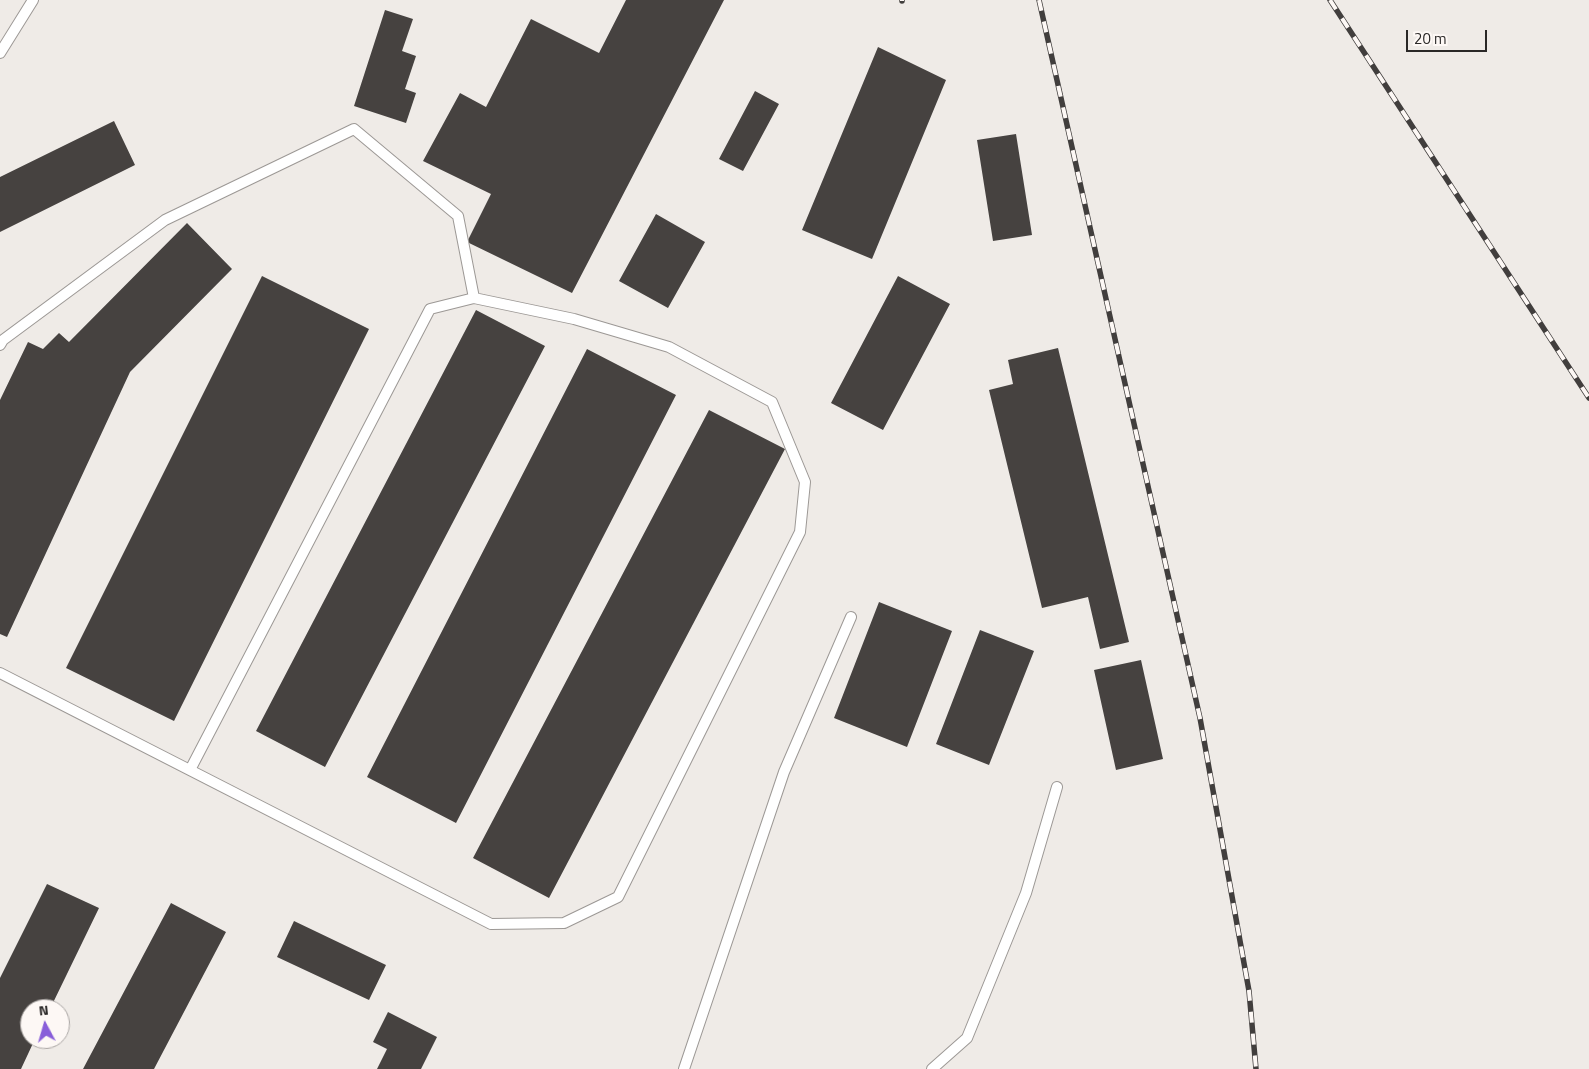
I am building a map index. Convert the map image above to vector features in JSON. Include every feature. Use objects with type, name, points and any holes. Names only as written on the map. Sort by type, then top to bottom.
[{"type":"lane","points":[[0,53],[33,0]]},
{"type":"lane","points":[[0,345],[4,340],[165,220],[354,129],[458,216],[474,298]]},
{"type":"lane","points":[[0,674],[491,924],[564,923],[618,897],[800,532],[805,482],[772,402],[669,347],[574,319],[474,298],[430,309],[190,770]]},
{"type":"lane","points":[[684,1069],[784,772],[851,617]]},
{"type":"lane","points":[[932,1069],[967,1038],[1026,893],[1057,787]]},
{"type":"building","points":[[626,0],[724,0],[572,293],[467,242],[491,194],[423,161],[460,93],[486,107],[531,19],[599,53]]},
{"type":"building","points":[[385,10],[413,19],[402,51],[416,56],[405,89],[416,93],[406,123],[354,106]]},
{"type":"building","points":[[878,47],[946,80],[872,259],[802,230]]},
{"type":"building","points":[[755,91],[779,104],[743,171],[719,159]]},
{"type":"building","points":[[114,121],[135,165],[0,232],[0,177]]},
{"type":"building","points":[[1016,134],[1032,235],[993,241],[977,140]]},
{"type":"building","points":[[656,214],[705,242],[668,308],[619,281]]},
{"type":"building","points":[[187,223],[232,269],[130,372],[7,637],[0,634],[0,400],[28,342],[43,349],[59,333],[69,342]]},
{"type":"building","points":[[262,276],[369,329],[174,721],[66,668]]},
{"type":"building","points":[[898,276],[950,304],[883,430],[831,403]]},
{"type":"building","points":[[476,310],[545,346],[325,767],[256,731]]},
{"type":"building","points":[[1058,348],[1129,642],[1100,649],[1088,597],[1042,608],[989,390],[1013,384],[1008,360]]},
{"type":"building","points":[[587,349],[676,395],[456,823],[367,777]]},
{"type":"building","points":[[709,410],[785,449],[549,898],[473,858]]},
{"type":"building","points":[[879,602],[952,631],[907,747],[834,718]]},
{"type":"building","points":[[980,630],[1034,651],[989,765],[936,744]]},
{"type":"building","points":[[1141,660],[1163,759],[1116,770],[1094,670]]},
{"type":"building","points":[[47,884],[99,908],[55,999],[20,999],[20,1049],[30,1049],[21,1069],[0,1069],[0,978]]},
{"type":"building","points":[[171,903],[226,932],[154,1069],[83,1069]]},
{"type":"building","points":[[294,921],[386,965],[369,1000],[277,957]]},
{"type":"building","points":[[388,1012],[437,1037],[421,1069],[377,1069],[387,1049],[373,1042]]},
{"type":"railway","points":[[1039,0],[1200,718],[1249,991],[1256,1069]]},
{"type":"railway","points":[[1330,0],[1589,398]]}]
